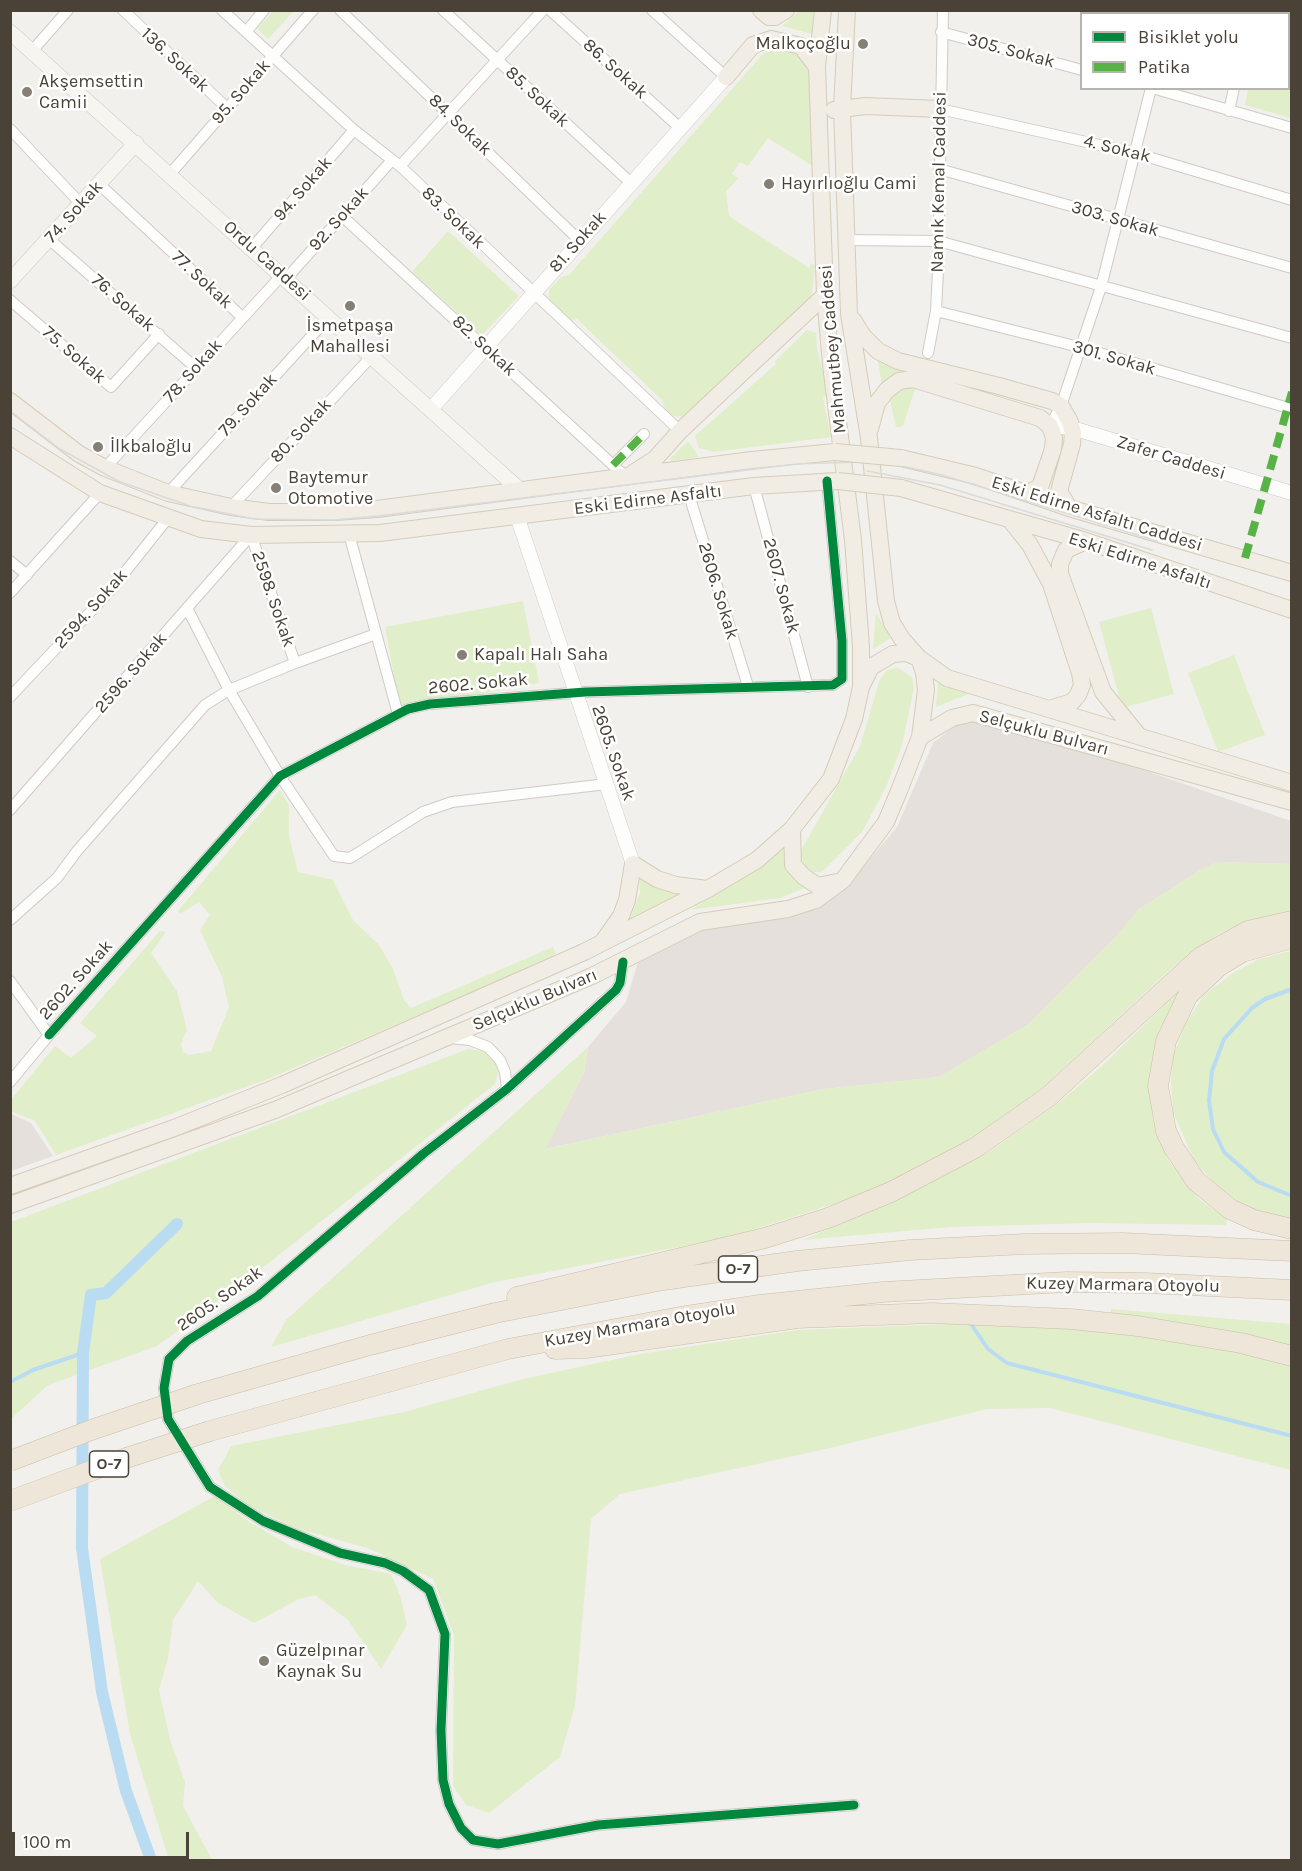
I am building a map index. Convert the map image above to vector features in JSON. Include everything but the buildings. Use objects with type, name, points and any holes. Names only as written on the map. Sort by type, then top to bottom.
[{"type":"highway","points":[[428,1329],[483,1307],[541,1289],[765,1238],[837,1214],[891,1192],[975,1148],[1048,1097],[1084,1067],[1180,975],[1208,953],[1248,931],[1292,921]]},
{"type":"highway","points":[[1292,938],[1242,952],[1219,966],[1188,995],[1166,1041],[1158,1086],[1166,1131],[1174,1148],[1196,1181],[1230,1209],[1254,1220],[1292,1229]]},
{"type":"highway","name":"O-7","points":[[10,1461],[112,1422],[198,1394],[428,1329],[663,1280],[797,1261],[900,1251],[1013,1245],[1124,1243],[1292,1251]]},
{"type":"highway","name":"Kuzey Marmara Otoyolu","points":[[10,1502],[126,1458],[210,1431],[508,1349],[692,1315],[883,1292],[1067,1282],[1146,1283],[1292,1290]]},
{"type":"highway","points":[[508,1349],[586,1348],[797,1318],[932,1313],[1060,1318],[1138,1326],[1240,1343],[1292,1356]]},
{"type":"main road","points":[[761,10],[769,17],[775,17],[786,10]]},
{"type":"main road","name":"Mahmutbey Caddesi","points":[[823,10],[817,67],[825,295],[831,365],[853,540],[861,647],[861,687]]},
{"type":"main road","name":"Mahmutbey Caddesi","points":[[847,10],[842,108],[849,314],[869,438],[886,601],[892,623],[902,639],[919,657]]},
{"type":"main road","name":"Ordu Caddesi","points":[[13,38],[32,51],[136,143],[521,491]]},
{"type":"main road","points":[[726,77],[753,45],[771,39],[801,46],[817,67]]},
{"type":"main road","points":[[819,123],[827,114],[842,108],[940,109]]},
{"type":"main road","name":"74. Sokak","points":[[10,281],[50,240],[136,143]]},
{"type":"main road","points":[[626,477],[655,459],[680,431],[825,295]]},
{"type":"main road","points":[[849,314],[863,336],[878,351],[898,361],[999,386],[1052,401],[1061,406],[1072,428],[1072,444],[1059,491],[1069,508]]},
{"type":"main road","points":[[869,438],[877,402],[899,381],[913,379],[1040,418],[1050,426],[1054,438],[1053,449],[1040,487],[1028,493]]},
{"type":"main road","name":"Eski Edirne Asfaltı","points":[[10,401],[79,454],[105,468],[168,493],[231,507],[269,512],[336,512],[521,491],[753,460],[835,452],[901,458]]},
{"type":"main road","name":"Eski Edirne Asfaltı","points":[[10,436],[100,493],[201,529],[252,535],[349,534],[517,516],[754,486],[832,481],[901,488],[1086,541],[1292,610]]},
{"type":"main road","name":"Eski Edirne Asfaltı Caddesi","points":[[901,458],[976,476],[1069,508],[1292,573]]},
{"type":"main road","points":[[1011,521],[1030,545],[1051,584],[1080,673],[1082,685],[1078,695],[1072,702],[1049,710]]},
{"type":"main road","points":[[1086,541],[1066,550],[1060,564],[1060,573],[1103,692],[1138,735]]},
{"type":"main road","points":[[861,687],[871,667],[883,658],[906,653],[919,657],[926,690],[920,737]]},
{"type":"main road","name":"Selçuklu Bulvarı","points":[[919,657],[947,678],[1292,783]]},
{"type":"main road","name":"Selçuklu Bulvarı","points":[[10,1186],[174,1128],[282,1085],[603,942],[708,889],[757,860],[792,829],[831,779],[854,718],[861,687]]},
{"type":"main road","name":"Selçuklu Bulvarı","points":[[10,1205],[275,1110],[623,962],[700,922],[788,909],[816,900],[843,880],[886,822],[920,737],[952,718],[973,712],[1292,802]]},
{"type":"main road","points":[[792,829],[793,865],[804,877],[818,886],[843,880]]},
{"type":"main road","points":[[603,942],[621,916],[627,900],[633,864],[657,879],[684,887],[708,889]]},
{"type":"street","points":[[32,51],[68,10]]},
{"type":"street","name":"136. Sokak","points":[[123,10],[227,108]]},
{"type":"street","name":"83. Sokak","points":[[222,10],[354,130],[396,163],[680,431]]},
{"type":"street","points":[[246,32],[264,10]]},
{"type":"street","name":"95. Sokak","points":[[170,174],[313,10]]},
{"type":"street","name":"84. Sokak","points":[[340,10],[579,240]]},
{"type":"street","name":"85. Sokak","points":[[443,10],[631,183]]},
{"type":"street","name":"92. Sokak","points":[[284,276],[448,112],[543,10]]},
{"type":"street","name":"86. Sokak","points":[[550,10],[680,128]]},
{"type":"street","points":[[652,10],[726,77]]},
{"type":"street","name":"Namık Kemal Caddesi","points":[[928,353],[936,311],[943,10]]},
{"type":"street","name":"305. Sokak","points":[[941,32],[1080,69]]},
{"type":"street","name":"81. Sokak","points":[[431,409],[726,77]]},
{"type":"street","points":[[1050,426],[1061,406],[1101,287],[1151,90]]},
{"type":"street","points":[[1159,90],[1292,128]]},
{"type":"street","points":[[1229,111],[1234,90]]},
{"type":"street","name":"4. Sokak","points":[[940,109],[1135,153],[1292,200]]},
{"type":"street","points":[[10,129],[81,204]]},
{"type":"street","name":"94. Sokak","points":[[252,248],[354,130]]},
{"type":"street","name":"303. Sokak","points":[[939,169],[1292,268]]},
{"type":"street","name":"77. Sokak","points":[[97,187],[242,317]]},
{"type":"street","name":"82. Sokak","points":[[342,216],[626,477]]},
{"type":"street","name":"76. Sokak","points":[[50,240],[196,368]]},
{"type":"street","points":[[847,240],[938,241],[1292,338]]},
{"type":"street","name":"78. Sokak","points":[[105,468],[242,317],[284,276]]},
{"type":"street","name":"75. Sokak","points":[[10,300],[111,387],[159,334]]},
{"type":"street","name":"301. Sokak","points":[[936,311],[1079,347],[1292,409]]},
{"type":"street","name":"79. Sokak","points":[[168,493],[329,317]]},
{"type":"street","name":"80. Sokak","points":[[231,507],[372,356]]},
{"type":"street","name":"Zafer Caddesi","points":[[1050,426],[1072,428],[1292,493]]},
{"type":"street","points":[[613,465],[644,434]]},
{"type":"street","name":"2602. Sokak","points":[[10,1082],[49,1035],[280,776],[398,714],[430,704],[575,693],[748,686],[808,687],[833,685],[842,679],[842,641],[832,481]]},
{"type":"street","name":"2607. Sokak","points":[[754,486],[808,687]]},
{"type":"street","points":[[10,593],[100,493]]},
{"type":"street","name":"2606. Sokak","points":[[689,495],[748,686]]},
{"type":"street","name":"2605. Sokak","points":[[517,516],[633,864]]},
{"type":"street","name":"2594. Sokak","points":[[10,697],[110,591],[168,518]]},
{"type":"street","points":[[349,534],[398,714]]},
{"type":"street","name":"2596. Sokak","points":[[10,810],[252,535]]},
{"type":"street","name":"2598. Sokak","points":[[252,535],[295,663]]},
{"type":"street","points":[[10,561],[27,574]]},
{"type":"street","points":[[187,608],[229,690],[280,776],[334,856],[350,858],[423,812],[452,802],[607,784]]},
{"type":"street","points":[[10,920],[57,878],[77,851],[205,705],[229,690],[376,634]]},
{"type":"street","name":"2605. Sokak","points":[[623,962],[620,983],[616,990],[507,1089],[423,1155],[258,1296],[187,1341],[169,1359],[164,1388],[168,1419],[210,1487],[263,1521],[340,1553],[385,1563],[403,1571],[429,1590],[445,1634],[441,1730],[443,1780],[449,1804],[461,1828],[473,1840],[498,1844],[598,1825],[854,1805]]},
{"type":"street","points":[[10,981],[49,1035]]},
{"type":"street","points":[[447,1038],[470,1040],[488,1047],[500,1060],[505,1072],[507,1089]]},
{"type":"shaded area","points":[[965,718],[1060,741],[1291,821],[1291,864],[1218,862],[1204,868],[1139,909],[1115,938],[1029,1024],[939,1077],[824,1089],[545,1149],[584,1072],[588,1047],[626,1002],[638,962],[698,930],[844,889],[897,827],[933,743]]},
{"type":"shaded area","points":[[11,1114],[31,1123],[53,1156],[11,1171]]},
{"type":"green space","points":[[800,10],[813,11],[812,34],[782,26]]},
{"type":"green space","points":[[273,11],[294,11],[268,39],[257,28]]},
{"type":"green space","points":[[1291,11],[1291,118],[1245,105],[1248,90],[1290,90],[1290,12],[1262,12]]},
{"type":"green space","points":[[787,49],[808,63],[812,72],[814,167],[768,138],[748,166],[740,162],[732,174],[738,178],[726,192],[729,216],[809,268],[811,264],[815,265],[811,301],[684,417],[673,416],[666,411],[662,400],[576,318],[572,321],[554,304],[549,298],[549,290],[561,277],[569,275],[762,55],[768,50]]},
{"type":"green space","points":[[448,231],[519,296],[482,335],[412,272]]},
{"type":"green space","points":[[807,330],[816,333],[817,348],[828,394],[823,397],[831,437],[714,452],[699,448],[695,436],[776,364],[775,361]]},
{"type":"green space","points":[[877,358],[901,370],[882,384]]},
{"type":"green space","points":[[901,386],[916,386],[903,426],[896,427],[889,396]]},
{"type":"green space","points":[[688,441],[699,457],[671,461],[671,458]]},
{"type":"green space","points":[[523,601],[539,683],[400,709],[385,627]]},
{"type":"green space","points":[[1151,608],[1174,694],[1122,708],[1099,622]]},
{"type":"green space","points":[[876,613],[891,638],[873,649]]},
{"type":"green space","points":[[1234,655],[1265,735],[1218,752],[1188,673]]},
{"type":"green space","points":[[898,668],[912,677],[914,688],[902,745],[886,787],[862,832],[822,872],[813,872],[806,867],[799,854],[860,746],[880,679],[887,670]]},
{"type":"green space","points":[[938,682],[968,694],[936,707]]},
{"type":"green space","points":[[280,790],[289,805],[289,836],[298,872],[333,880],[353,920],[379,945],[392,967],[404,1000],[411,1008],[553,947],[556,954],[494,983],[268,1079],[56,1155],[35,1121],[11,1111],[10,1101],[55,1046],[71,1058],[97,1036],[80,1023],[160,931],[166,932],[151,953],[177,991],[187,1030],[181,1044],[183,1052],[189,1055],[211,1051],[229,1007],[222,977],[200,930],[210,915],[199,902],[180,914],[178,911]]},
{"type":"green space","points":[[783,844],[784,863],[795,878],[808,887],[780,898],[690,910],[759,866]]},
{"type":"green space","points":[[1218,862],[1291,864],[1291,913],[1251,920],[1220,933],[1174,966],[1030,1099],[966,1144],[864,1194],[731,1237],[495,1282],[271,1347],[286,1320],[588,1047],[584,1072],[546,1149],[824,1089],[939,1077],[1029,1024],[1115,938],[1139,909],[1204,868]]},
{"type":"green space","points":[[639,873],[681,893],[629,921],[640,893]]},
{"type":"green space","points":[[1291,951],[1291,1223],[1245,1207],[1215,1184],[1194,1160],[1173,1112],[1171,1084],[1173,1056],[1186,1023],[1204,995],[1233,973],[1259,959]]},
{"type":"green space","points":[[1183,987],[1159,1031],[1150,1096],[1153,1120],[1168,1160],[1200,1200],[1227,1219],[1226,1225],[1089,1223],[951,1227],[802,1240],[894,1202],[989,1152],[1058,1103],[1102,1066]]},
{"type":"green space","points":[[468,1049],[483,1051],[496,1062],[498,1073],[495,1084],[237,1288],[157,1346],[48,1385],[11,1419],[11,1222]]},
{"type":"green space","points":[[1111,1309],[1291,1324],[1291,1349],[1111,1316]]},
{"type":"green space","points":[[973,1323],[1095,1330],[1226,1348],[1291,1365],[1291,1470],[1050,1408],[987,1409],[830,1448],[620,1494],[591,1519],[575,1706],[560,1757],[489,1813],[466,1805],[453,1786],[454,1635],[433,1579],[368,1548],[298,1529],[249,1506],[225,1486],[218,1470],[231,1446],[404,1412],[523,1379],[640,1354],[798,1330]]},
{"type":"green space","points":[[215,1496],[248,1521],[292,1547],[345,1565],[391,1574],[400,1595],[407,1625],[381,1669],[348,1620],[315,1595],[299,1599],[254,1623],[218,1603],[198,1581],[173,1620],[168,1658],[159,1690],[170,1740],[185,1782],[183,1806],[212,1860],[169,1860],[130,1734],[100,1559]]},
{"type":"waterway","points":[[1292,989],[1265,999],[1252,1008],[1224,1039],[1212,1071],[1209,1101],[1213,1129],[1224,1152],[1258,1182],[1292,1196]]},
{"type":"waterway","points":[[151,1860],[126,1791],[102,1692],[82,1548],[83,1353],[91,1295],[106,1293],[177,1224]]},
{"type":"waterway","points":[[971,1324],[988,1349],[1007,1363],[1292,1436]]},
{"type":"waterway","points":[[10,1382],[33,1370],[83,1353]]},
{"type":"tram line","points":[[10,411],[60,449],[118,481],[190,506],[254,519],[333,520],[378,516],[796,464],[861,462],[902,466],[942,475],[1157,541]]},
{"type":"tram line","points":[[867,471],[940,485],[1152,550]]},
{"type":"marked path","points":[[1245,558],[1292,392]]},
{"type":"marked path","points":[[613,465],[644,434]]},
{"type":"cycle path","points":[[49,1035],[280,776],[408,709],[430,704],[585,692],[833,685],[842,679],[842,641],[827,481]]},
{"type":"cycle path","points":[[623,962],[620,983],[616,990],[507,1089],[423,1154],[258,1296],[187,1341],[169,1359],[164,1388],[168,1419],[210,1487],[263,1521],[340,1553],[385,1563],[403,1571],[429,1590],[445,1634],[441,1730],[443,1780],[449,1804],[461,1828],[473,1840],[498,1844],[598,1825],[854,1805]]},
{"type":"place","name":"Malkoçoğlu","points":[[863,44]]},
{"type":"place","name":"Akşemsettin Camii","points":[[27,92]]},
{"type":"place","name":"Hayırlıoğlu Cami","points":[[769,184]]},
{"type":"place","name":"İsmetpaşa Mahallesi","points":[[350,306]]},
{"type":"place","name":"İlkbaloğlu","points":[[98,447]]},
{"type":"place","name":"Baytemur Otomotive","points":[[276,488]]},
{"type":"place","name":"Kapalı Halı Saha","points":[[462,655]]},
{"type":"place","name":"Güzelpınar Kaynak Su","points":[[264,1661]]}]
